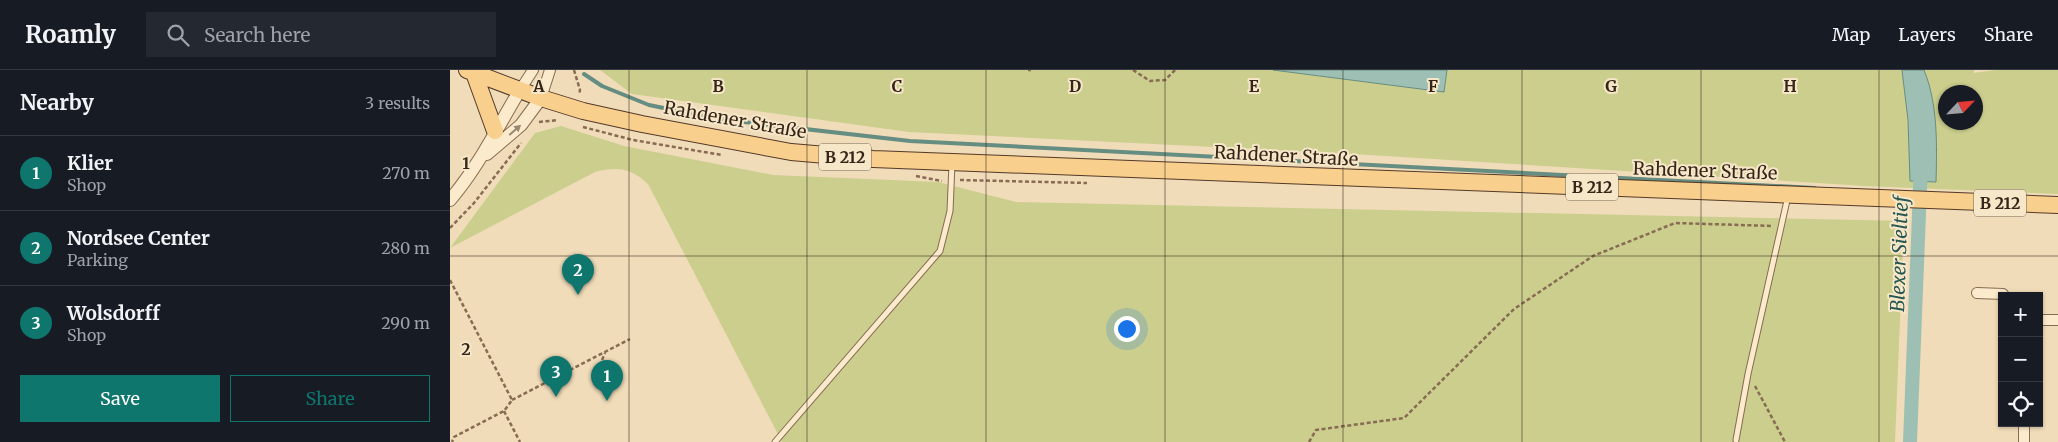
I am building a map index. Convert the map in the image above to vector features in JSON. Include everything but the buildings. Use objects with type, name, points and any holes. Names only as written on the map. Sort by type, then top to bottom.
[{"type":"main road","name":"B 212","points":[[470,71],[520,90]]},
{"type":"main road","points":[[470,71],[494,131]]},
{"type":"main road","name":"Rahdener Straße","points":[[520,90],[583,111],[783,151],[952,164],[2058,205]]},
{"type":"street","points":[[483,157],[494,131],[533,70]]},
{"type":"street","points":[[450,200],[483,157],[521,125],[541,98],[550,70]]},
{"type":"street","points":[[1977,293],[1998,294]]},
{"type":"street","points":[[2043,320],[2058,320]]},
{"type":"street","points":[[2024,427],[2024,442]]},
{"type":"lane","points":[[775,442],[940,251],[950,210],[952,164]]},
{"type":"lane","points":[[1736,440],[1748,374],[1788,194]]},
{"type":"path","points":[[1133,70],[1150,81],[1165,80],[1175,70]]},
{"type":"path","points":[[536,125],[542,121],[555,119],[563,121]]},
{"type":"path","points":[[450,228],[474,203],[522,142]]},
{"type":"path","points":[[1309,442],[1316,430],[1404,418],[1514,309],[1593,256],[1675,223],[1782,227]]},
{"type":"path","points":[[450,280],[512,400]]},
{"type":"path","points":[[452,442],[454,437],[504,411],[510,406],[512,400],[630,340]]},
{"type":"path","points":[[602,360],[606,352]]},
{"type":"path","points":[[1748,374],[1785,442]]},
{"type":"path","points":[[504,411],[520,442]]},
{"type":"green space","points":[[600,70],[1273,70],[1444,92],[1447,70],[1974,70],[1974,73],[1995,70],[2058,70],[2058,194],[1865,186],[1337,153],[909,132],[632,94]]},
{"type":"green space","points":[[561,126],[624,146],[773,175],[938,182],[1016,202],[1904,221],[1895,442],[782,442],[648,184],[636,175],[617,169],[595,172],[450,248],[535,133]]},
{"type":"water","points":[[1273,70],[1447,70],[1444,92]]},
{"type":"water","points":[[1902,70],[1924,70],[1929,83],[1936,125],[1936,182],[1910,181],[1908,120]]},
{"type":"waterway","points":[[584,74],[602,86],[649,105],[717,119],[910,141],[1815,188]]},
{"type":"waterway","name":"Blexer Sieltief","points":[[1910,442],[1921,163]]},
{"type":"place","name":"Nordsee Center","points":[[578,295]]},
{"type":"place","name":"Wolsdorff","points":[[556,397]]},
{"type":"place","name":"Klier","points":[[607,401]]}]
